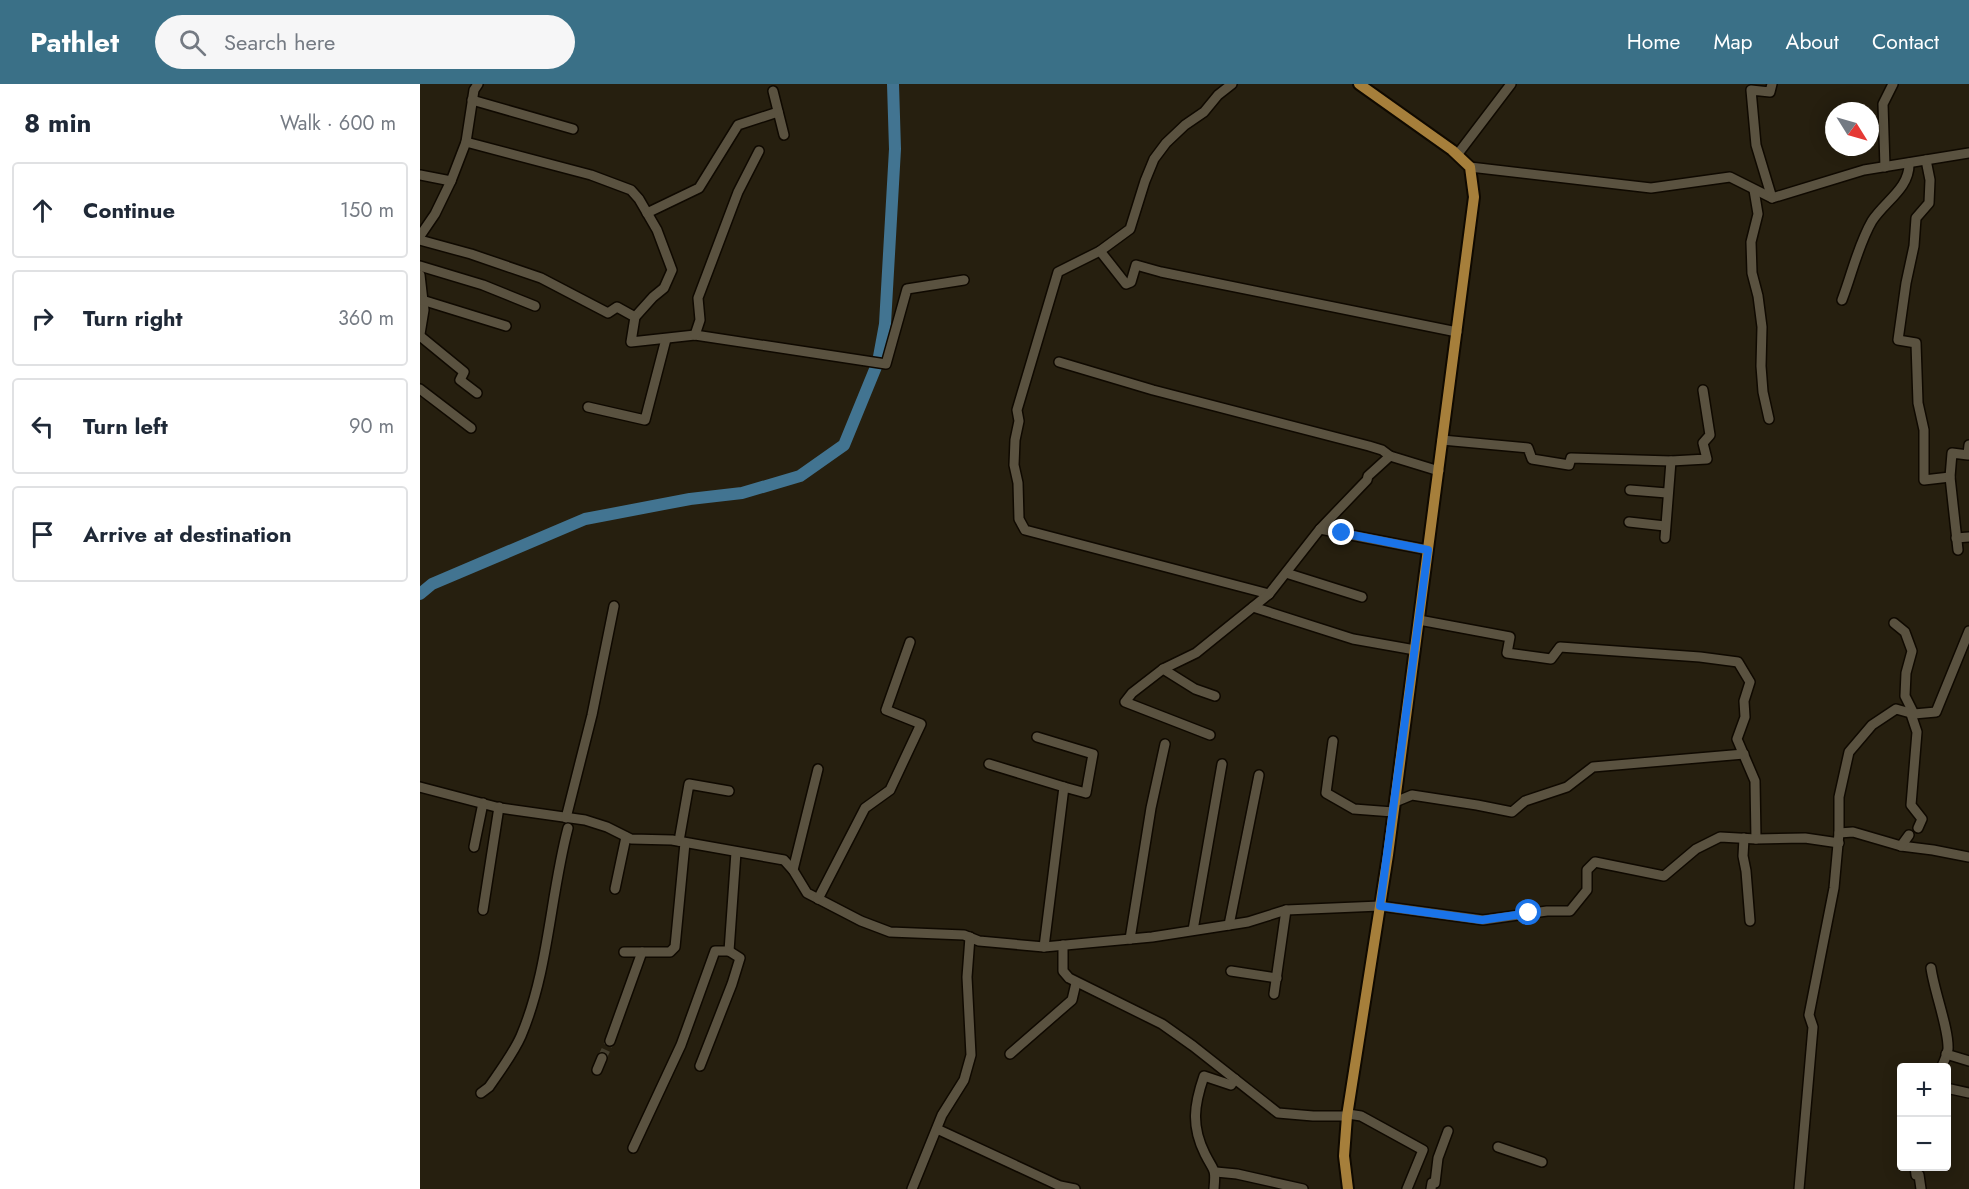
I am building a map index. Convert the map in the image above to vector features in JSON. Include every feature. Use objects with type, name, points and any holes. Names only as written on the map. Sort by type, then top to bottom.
[{"type":"main road","points":[[1348,1189],[1344,1156],[1347,1115],[1394,807],[1474,196],[1470,167],[1457,155],[1359,84]]},
{"type":"street","points":[[478,84],[472,100],[466,142],[451,181],[420,238],[541,278],[608,313],[617,307],[635,317]]},
{"type":"street","points":[[1232,84],[1204,112],[1185,124],[1154,159],[1144,180],[1130,230],[1100,251],[1058,272],[1017,410],[1019,421],[1015,440],[1014,465],[1018,483],[1019,519],[1025,530],[1269,594]]},
{"type":"street","points":[[1457,155],[1511,84]]},
{"type":"street","points":[[1772,84],[1770,92],[1750,90],[1756,145],[1772,198]]},
{"type":"street","points":[[1885,167],[1883,104],[1893,84]]},
{"type":"street","points":[[773,91],[784,135]]},
{"type":"street","points":[[472,100],[573,129]]},
{"type":"street","points":[[647,213],[699,188],[738,125],[778,112]]},
{"type":"street","points":[[466,142],[612,182],[631,190],[657,230],[672,270],[664,288],[635,317],[631,342],[695,335],[886,364],[907,289],[964,280]]},
{"type":"street","points":[[695,335],[700,320],[698,298],[738,192],[759,151]]},
{"type":"street","points":[[1470,167],[1651,188],[1730,177],[1772,198],[1864,170],[1969,153]]},
{"type":"street","points":[[1926,160],[1930,180],[1929,203],[1916,218],[1914,246],[1898,340],[1916,343],[1918,403],[1924,430],[1924,480],[1950,477]]},
{"type":"street","points":[[1842,300],[1859,248],[1873,220],[1910,175],[1910,163]]},
{"type":"street","points":[[420,176],[451,181]]},
{"type":"street","points":[[1754,190],[1758,214],[1751,242],[1752,273],[1762,327],[1761,366],[1763,392],[1769,419]]},
{"type":"street","points":[[1100,251],[1126,284],[1131,282],[1136,265],[1456,332]]},
{"type":"street","points":[[420,266],[483,285],[535,306]]},
{"type":"street","points":[[420,275],[424,310],[420,335],[464,372],[460,380],[477,393]]},
{"type":"street","points":[[421,294],[506,326]]},
{"type":"street","points":[[588,407],[645,420],[666,339]]},
{"type":"street","points":[[1059,362],[1153,390],[1369,446],[1382,450],[1390,456],[1439,471]]},
{"type":"street","points":[[420,389],[471,428]]},
{"type":"street","points":[[1442,440],[1527,448],[1532,459],[1569,465],[1571,458],[1671,461],[1707,459],[1703,443],[1710,435],[1703,390]]},
{"type":"street","points":[[1958,550],[1950,477],[1952,453],[1968,455],[1969,445]]},
{"type":"street","points":[[1210,735],[1125,702],[1163,669],[1196,653],[1269,594],[1320,529],[1367,480],[1368,476],[1390,456]]},
{"type":"street","points":[[1665,538],[1671,461]]},
{"type":"street","points":[[1630,490],[1667,493]]},
{"type":"street","points":[[1629,522],[1665,526]]},
{"type":"street","points":[[1320,529],[1428,550]]},
{"type":"street","points":[[1956,538],[1969,537]]},
{"type":"street","points":[[1286,573],[1362,597]]},
{"type":"street","points":[[481,1093],[489,1087],[505,1063],[520,1037],[528,1016],[545,949],[567,823],[614,606]]},
{"type":"street","points":[[1253,607],[1353,639],[1415,650]]},
{"type":"street","points":[[1419,620],[1510,637],[1507,653],[1551,659],[1560,647],[1738,662],[1750,682],[1744,701],[1744,717],[1737,739],[1755,781],[1756,839]]},
{"type":"street","points":[[1894,623],[1905,632],[1912,651],[1906,673],[1905,696],[1913,714],[1917,732],[1911,805],[1922,819],[1918,828]]},
{"type":"street","points":[[1799,1189],[1813,1027],[1809,1015],[1834,888],[1839,838],[1839,797],[1849,752],[1872,725],[1896,709],[1913,714],[1936,712],[1969,631]]},
{"type":"street","points":[[818,899],[865,808],[890,790],[921,724],[886,710],[910,642]]},
{"type":"street","points":[[1163,669],[1195,689],[1215,696]]},
{"type":"street","points":[[989,764],[1086,793],[1094,754],[1038,737]]},
{"type":"street","points":[[1333,741],[1326,793],[1354,809],[1394,807],[1412,795],[1512,812],[1525,801],[1567,787],[1593,767],[1744,754]]},
{"type":"street","points":[[1130,939],[1151,808],[1166,744]]},
{"type":"street","points":[[1193,930],[1222,764]]},
{"type":"street","points":[[793,870],[818,769]]},
{"type":"street","points":[[1229,925],[1259,775]]},
{"type":"street","points":[[624,952],[670,951],[675,947],[682,842],[689,784],[729,791]]},
{"type":"street","points":[[420,787],[567,823],[585,820],[607,827],[631,839],[682,842],[784,860],[807,893],[861,921],[890,932],[970,937],[979,941],[1044,947],[1130,939],[1229,925],[1248,922],[1286,910],[1380,906],[1482,920],[1547,911],[1570,911],[1587,890],[1587,870],[1595,862],[1664,876],[1696,849],[1720,837],[1839,838],[1853,832],[1901,846],[1969,857]]},
{"type":"street","points":[[1044,947],[1064,787]]},
{"type":"street","points":[[474,847],[483,803]]},
{"type":"street","points":[[483,910],[499,807]]},
{"type":"street","points":[[1901,846],[1909,835]]},
{"type":"street","points":[[615,889],[626,837]]},
{"type":"street","points":[[1744,838],[1743,856],[1750,921]]},
{"type":"street","points":[[729,951],[736,852]]},
{"type":"street","points":[[1274,994],[1286,910]]},
{"type":"street","points":[[912,1189],[942,1115],[964,1080],[971,1055],[967,977],[970,937]]},
{"type":"street","points":[[1063,945],[1063,971],[1076,983],[1162,1024],[1278,1113],[1361,1116],[1423,1150],[1407,1189]]},
{"type":"street","points":[[633,1148],[681,1045],[715,951],[729,951],[740,958],[700,1066]]},
{"type":"street","points":[[610,1041],[642,952]]},
{"type":"street","points":[[1931,968],[1947,1037],[1943,1063]]},
{"type":"street","points":[[1231,971],[1277,978]]},
{"type":"street","points":[[1010,1054],[1072,1000],[1076,983]]},
{"type":"street","points":[[1946,1054],[1969,1060]]},
{"type":"street","points":[[597,1070],[602,1058]]},
{"type":"street","points":[[1214,1189],[1216,1172],[1205,1154],[1195,1124],[1196,1102],[1204,1076],[1231,1084],[1235,1079]]},
{"type":"street","points":[[1951,1089],[1969,1093]]},
{"type":"street","points":[[936,1129],[1060,1186],[1075,1189]]},
{"type":"street","points":[[1431,1189],[1432,1183],[1435,1184],[1438,1158],[1448,1131]]},
{"type":"street","points":[[1498,1147],[1542,1162]]},
{"type":"street","points":[[1916,1171],[1916,1175],[1919,1175],[1921,1189]]},
{"type":"street","points":[[1216,1172],[1237,1174],[1303,1189]]},
{"type":"waterway","points":[[420,594],[432,584],[585,519],[690,499],[742,493],[800,476],[844,445],[878,362],[885,324],[895,149],[893,84]]},
{"type":"tunnel","points":[[602,1058],[610,1041]]},
{"type":"route","points":[[1342,533],[1428,550],[1380,906],[1482,920],[1529,913]]}]
